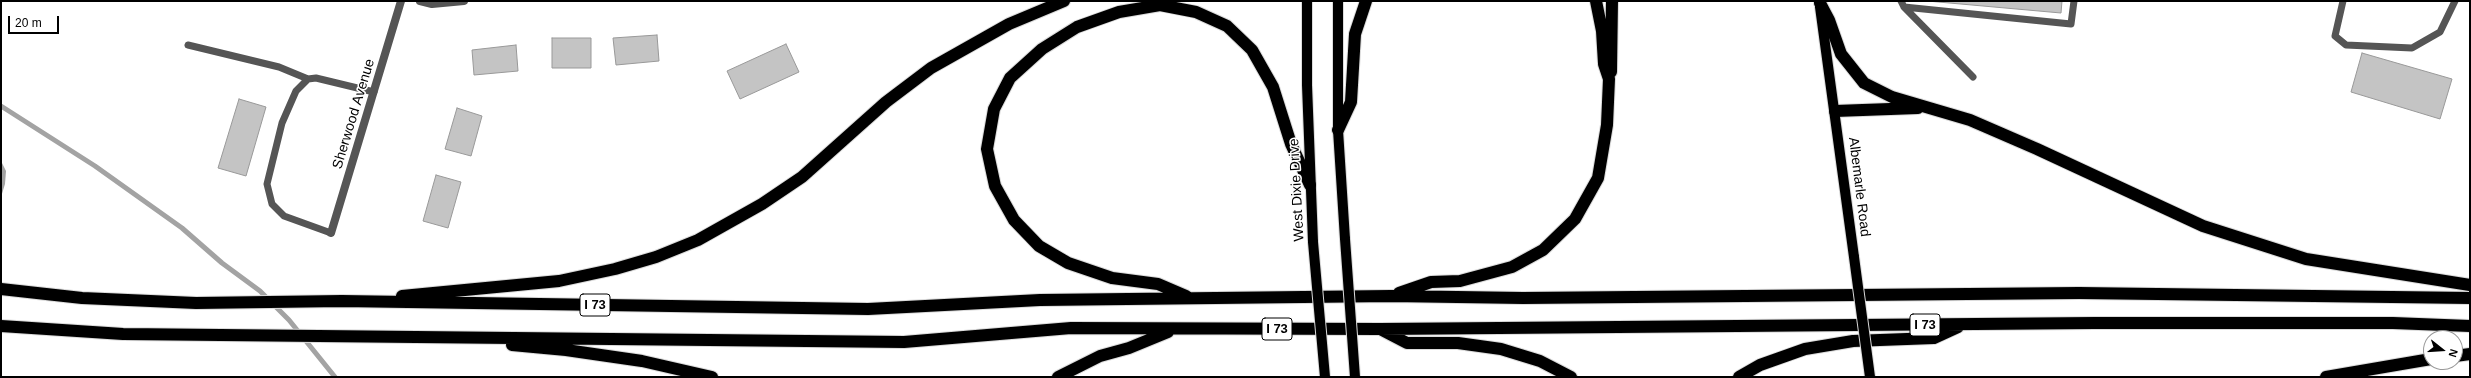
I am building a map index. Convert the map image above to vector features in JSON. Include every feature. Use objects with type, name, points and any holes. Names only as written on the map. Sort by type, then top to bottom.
[{"type":"highway","points":[[342,301],[559,281],[636,263],[691,243],[762,204],[802,177],[886,102],[931,68],[1009,24],[1064,1]]},
{"type":"highway","points":[[1338,130],[1351,102],[1355,34],[1366,1]]},
{"type":"highway","points":[[1596,1],[1602,32],[1604,64],[1609,80]]},
{"type":"highway","points":[[1391,296],[1431,282],[1460,281],[1512,267],[1543,250],[1565,230],[1583,208],[1598,178],[1607,125],[1609,80],[1612,65],[1612,1]]},
{"type":"highway","points":[[1820,2],[1829,20],[1841,54],[1864,83],[1892,97],[1970,120],[2037,148],[2203,226],[2306,259],[2470,285]]},
{"type":"highway","points":[[1190,298],[1158,284],[1112,278],[1068,263],[1039,246],[1014,220],[995,186],[987,149],[994,109],[1010,78],[1042,50],[1077,27],[1119,12],[1160,5],[1196,12],[1227,26],[1252,50],[1273,87],[1291,144],[1310,185]]},
{"type":"highway","points":[[1835,111],[1927,108]]},
{"type":"highway","name":"I 73","points":[[1,289],[82,298],[196,303],[342,301],[868,310],[1040,300],[1391,296],[1523,298],[2079,293],[2470,298]]},
{"type":"highway","name":"I 73","points":[[1,326],[123,334],[904,342],[1071,328],[1173,330],[2393,323],[2470,326]]},
{"type":"highway","points":[[1739,377],[1760,365],[1805,349],[1853,341],[1934,338],[1964,325]]},
{"type":"highway","points":[[1380,329],[1407,343],[1458,344],[1507,350],[1540,361],[1571,377]]},
{"type":"highway","points":[[1058,377],[1100,356],[1130,348],[1173,330]]},
{"type":"highway","points":[[419,337],[566,350],[642,361],[712,377]]},
{"type":"highway","points":[[2326,377],[2423,360]]},
{"type":"main road","name":"West Dixie Drive","points":[[1307,1],[1310,185],[1313,242],[1325,377]]},
{"type":"main road","points":[[1338,1],[1338,130],[1355,377]]},
{"type":"main road","name":"Albemarle Road","points":[[1820,2],[1870,377]]},
{"type":"street","name":"Sherwood Avenue","points":[[331,233],[401,1]]},
{"type":"street","points":[[420,1],[432,4],[464,1]]},
{"type":"lane","points":[[1903,4],[2071,24],[2074,1]]},
{"type":"lane","points":[[2344,1],[2336,36],[2346,45],[2412,48],[2440,32],[2455,1]]},
{"type":"lane","points":[[1903,4],[1973,77]]},
{"type":"lane","points":[[188,45],[279,67],[308,79],[316,78],[374,92]]},
{"type":"lane","points":[[308,79],[296,91],[282,124],[267,184],[272,204],[284,216],[331,233]]},
{"type":"shaded area","points":[[1,161],[6,171],[5,184],[1,197]]},
{"type":"building","points":[[1927,1],[2062,1],[2061,13]]},
{"type":"building","points":[[657,35],[659,61],[616,65],[613,38]]},
{"type":"building","points":[[552,38],[591,38],[591,68],[552,68]]},
{"type":"building","points":[[786,44],[799,72],[740,99],[727,71]]},
{"type":"building","points":[[516,45],[518,71],[474,75],[472,50]]},
{"type":"building","points":[[2362,53],[2452,79],[2440,119],[2351,92]]},
{"type":"building","points":[[239,99],[266,107],[246,176],[218,168]]},
{"type":"building","points":[[457,108],[482,116],[471,156],[445,149]]},
{"type":"building","points":[[436,175],[461,182],[448,228],[423,221]]},
{"type":"waterway","points":[[1,106],[95,166],[182,228],[222,263],[260,291],[289,320],[335,377]]}]
